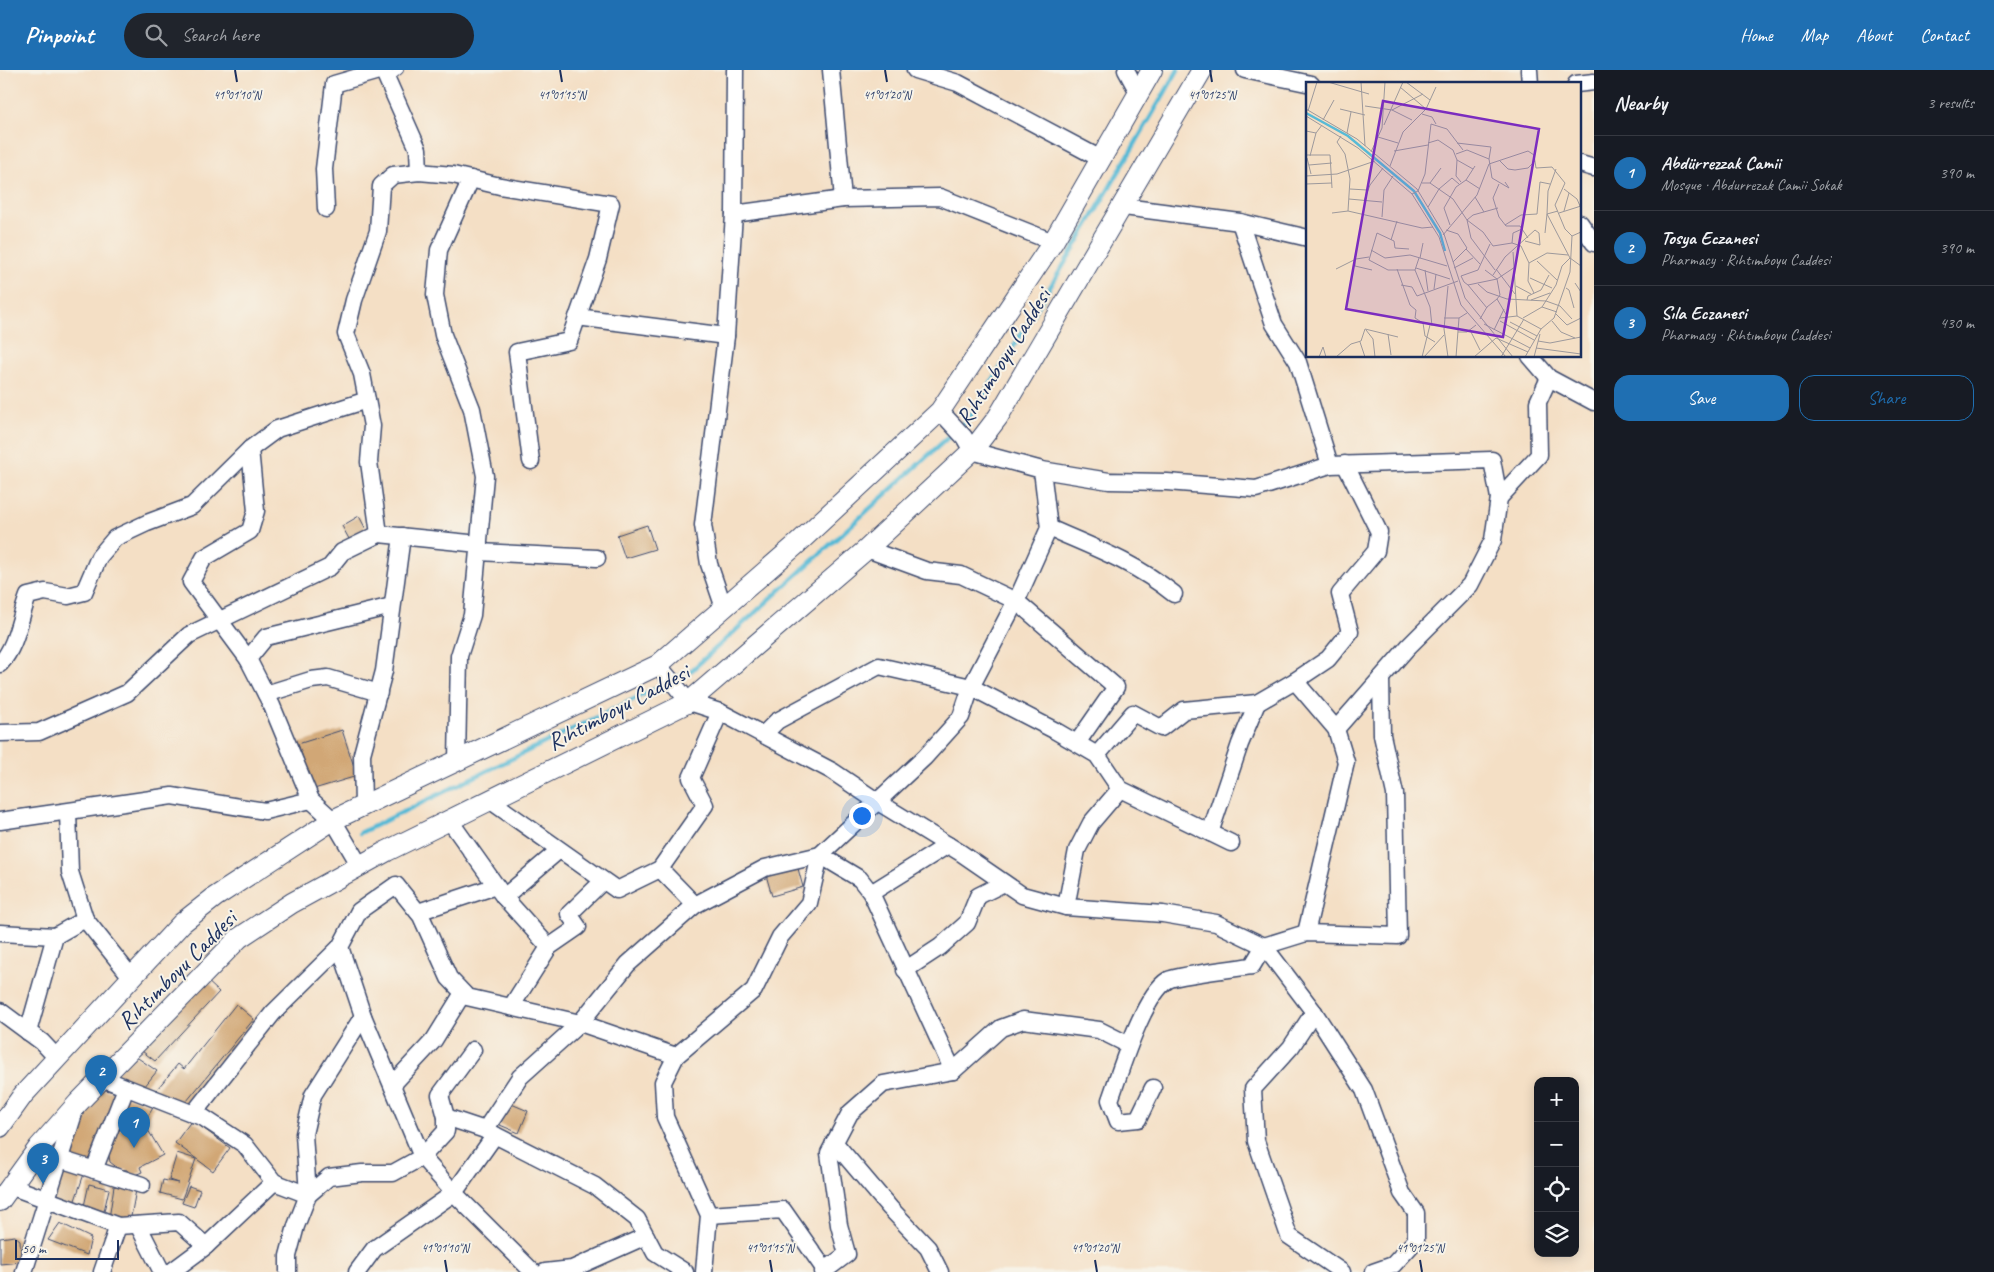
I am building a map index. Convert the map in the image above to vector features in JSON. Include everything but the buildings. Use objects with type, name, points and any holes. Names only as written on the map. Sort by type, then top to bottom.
[{"type":"street","points":[[724,608],[709,564],[703,525],[726,336],[734,214],[735,70]]},
{"type":"street","points":[[831,70],[843,199]]},
{"type":"street","points":[[915,70],[958,83],[1101,159]]},
{"type":"street","points":[[1126,70],[1138,94]]},
{"type":"street","points":[[0,1127],[24,1095],[182,923],[214,897],[332,820],[661,669],[724,608],[944,416],[1053,242],[1152,70]]},
{"type":"street","name":"Rıhtımboyu Caddesi","points":[[5,1194],[39,1147],[78,1103],[239,938],[292,903],[360,866],[491,801],[684,696],[867,549],[968,444],[998,418],[1202,70]]},
{"type":"street","points":[[1245,70],[1306,83]]},
{"type":"street","points":[[326,209],[324,169],[334,84],[388,72],[418,149],[419,172]]},
{"type":"street","points":[[379,534],[369,462],[372,426],[362,374],[346,334],[354,300],[378,231],[381,186],[393,175],[419,172],[453,174],[500,186],[611,204],[598,259],[569,341],[517,352],[531,461]]},
{"type":"street","points":[[457,761],[459,656],[472,614],[485,476],[472,409],[443,335],[434,295],[439,250],[471,179]]},
{"type":"street","points":[[734,214],[843,199],[940,198],[1053,242]]},
{"type":"street","points":[[1124,206],[1306,233]]},
{"type":"street","points":[[1097,755],[1133,713],[1162,728],[1184,710],[1257,703],[1296,681],[1328,659],[1350,632],[1340,594],[1376,551],[1379,532],[1338,464],[1298,362],[1274,324],[1240,222]]},
{"type":"street","points":[[1582,226],[1594,243]]},
{"type":"street","points":[[578,317],[726,336]]},
{"type":"street","points":[[1532,358],[1549,378],[1594,402]]},
{"type":"street","points":[[1499,498],[1540,455],[1538,402],[1549,378]]},
{"type":"street","points":[[0,669],[0,664],[14,645],[18,622],[28,596],[45,592],[68,596],[84,592],[99,557],[115,538],[147,523],[192,506],[250,449],[277,429],[367,400]]},
{"type":"street","points":[[944,416],[968,444],[1042,470],[1109,482],[1167,482],[1256,489],[1338,464],[1492,460],[1499,498],[1493,540],[1470,584],[1381,678],[1336,729]]},
{"type":"street","points":[[250,449],[256,511],[250,531],[204,558],[191,582],[248,659],[266,694],[311,800],[332,820],[360,866]]},
{"type":"street","points":[[357,1272],[374,1249],[454,1193],[490,1133],[520,1076],[580,1023],[628,964],[695,905],[766,868],[820,855],[925,757],[961,717],[970,687],[1016,601],[1049,528],[1042,470]]},
{"type":"street","points":[[1049,528],[1106,552],[1149,574],[1174,594]]},
{"type":"street","points":[[0,733],[39,732],[80,716],[127,693],[188,635],[330,567],[342,552],[379,534],[479,548],[597,558]]},
{"type":"street","points":[[363,806],[362,754],[379,693],[402,536]]},
{"type":"street","points":[[867,549],[927,571],[961,575],[1016,601],[1116,686],[1077,743]]},
{"type":"street","points":[[248,659],[266,637],[392,606]]},
{"type":"street","points":[[764,734],[777,721],[879,666],[970,687],[1097,755],[1120,789],[1231,843]]},
{"type":"street","points":[[661,669],[684,696],[764,734],[832,771],[1022,895],[1066,907],[1163,914],[1216,923],[1264,946],[1314,1012],[1364,1090],[1402,1194],[1416,1213],[1416,1240],[1393,1265],[1374,1272]]},
{"type":"street","points":[[266,694],[312,680],[328,678],[379,693]]},
{"type":"street","points":[[1154,1088],[1138,1119],[1118,1121],[1110,1100],[1129,1045],[1149,1002],[1169,980],[1252,966],[1264,946],[1306,934],[1398,936],[1395,794],[1382,735],[1381,678]]},
{"type":"street","points":[[1296,681],[1336,729],[1346,762],[1306,934]]},
{"type":"street","points":[[1210,833],[1240,744],[1257,703]]},
{"type":"street","points":[[491,801],[558,851],[617,890],[660,870],[705,804],[690,778],[720,712]]},
{"type":"street","points":[[1066,907],[1077,850],[1092,823],[1120,789]]},
{"type":"street","points":[[0,821],[172,796],[265,811],[311,800]]},
{"type":"street","points":[[68,812],[70,872],[85,918],[132,978]]},
{"type":"street","points":[[450,820],[500,891],[550,946]]},
{"type":"street","points":[[871,893],[948,845]]},
{"type":"street","points":[[418,912],[500,891],[558,851]]},
{"type":"street","points":[[820,855],[860,879],[871,893],[952,1071]]},
{"type":"street","points":[[704,1272],[709,1215],[665,1117],[663,1082],[676,1056],[754,990],[780,937],[809,903],[820,855]]},
{"type":"street","points":[[660,870],[695,905]]},
{"type":"street","points":[[510,1007],[550,946],[578,927],[569,914],[604,881]]},
{"type":"street","points":[[905,970],[940,947],[968,923],[978,896],[1004,883]]},
{"type":"street","points":[[193,1114],[273,1013],[340,947],[359,911],[396,885],[418,912],[449,978],[467,997],[580,1023],[676,1056]]},
{"type":"street","points":[[0,932],[55,936],[85,918]]},
{"type":"street","points":[[28,1032],[55,936]]},
{"type":"street","points":[[340,947],[363,1016],[422,1156],[454,1193],[533,1272]]},
{"type":"street","points":[[393,1084],[434,1040],[463,992]]},
{"type":"street","points":[[1314,1012],[1291,1047],[1253,1089],[1256,1140],[1289,1236],[1342,1272]]},
{"type":"street","points":[[288,1272],[288,1256],[296,1226],[308,1196],[304,1134],[313,1095],[363,1016]]},
{"type":"street","points":[[2,1017],[42,1042],[58,1058]]},
{"type":"street","points":[[709,1215],[783,1210],[824,1271],[847,1254],[839,1225],[829,1153],[850,1113],[883,1084],[952,1071],[1001,1028],[1023,1020],[1099,1030],[1129,1045]]},
{"type":"street","points":[[308,1196],[329,1178],[362,1172],[393,1173],[422,1156],[446,1131],[446,1117],[440,1095],[473,1050]]},
{"type":"street","points":[[102,1078],[204,1118],[246,1145],[274,1182],[308,1196]]},
{"type":"street","points":[[94,1170],[126,1088]]},
{"type":"street","points":[[26,1272],[78,1103]]},
{"type":"street","points":[[446,1117],[490,1133],[595,1186],[637,1219],[655,1253],[685,1272]]},
{"type":"street","points":[[834,1142],[890,1208],[928,1248],[940,1272]]},
{"type":"street","points":[[60,1159],[142,1185]]},
{"type":"street","points":[[171,1272],[206,1246],[274,1182]]},
{"type":"street","points":[[5,1194],[47,1200],[118,1226],[179,1222],[206,1246]]},
{"type":"street","points":[[138,1225],[162,1272]]},
{"type":"street","points":[[102,1272],[118,1226]]},
{"type":"street","points":[[545,1272],[572,1269],[646,1236]]},
{"type":"waterway","points":[[960,427],[969,419],[1079,240],[1178,70]]},
{"type":"waterway","points":[[674,679],[692,670],[954,432]]},
{"type":"waterway","points":[[360,833],[667,683]]},
{"type":"place","name":"Tosya Eczanesi","points":[[101,1096]]},
{"type":"place","name":"Abdürrezzak Camii","points":[[134,1148]]},
{"type":"place","name":"Sıla Eczanesi","points":[[43,1184]]}]
